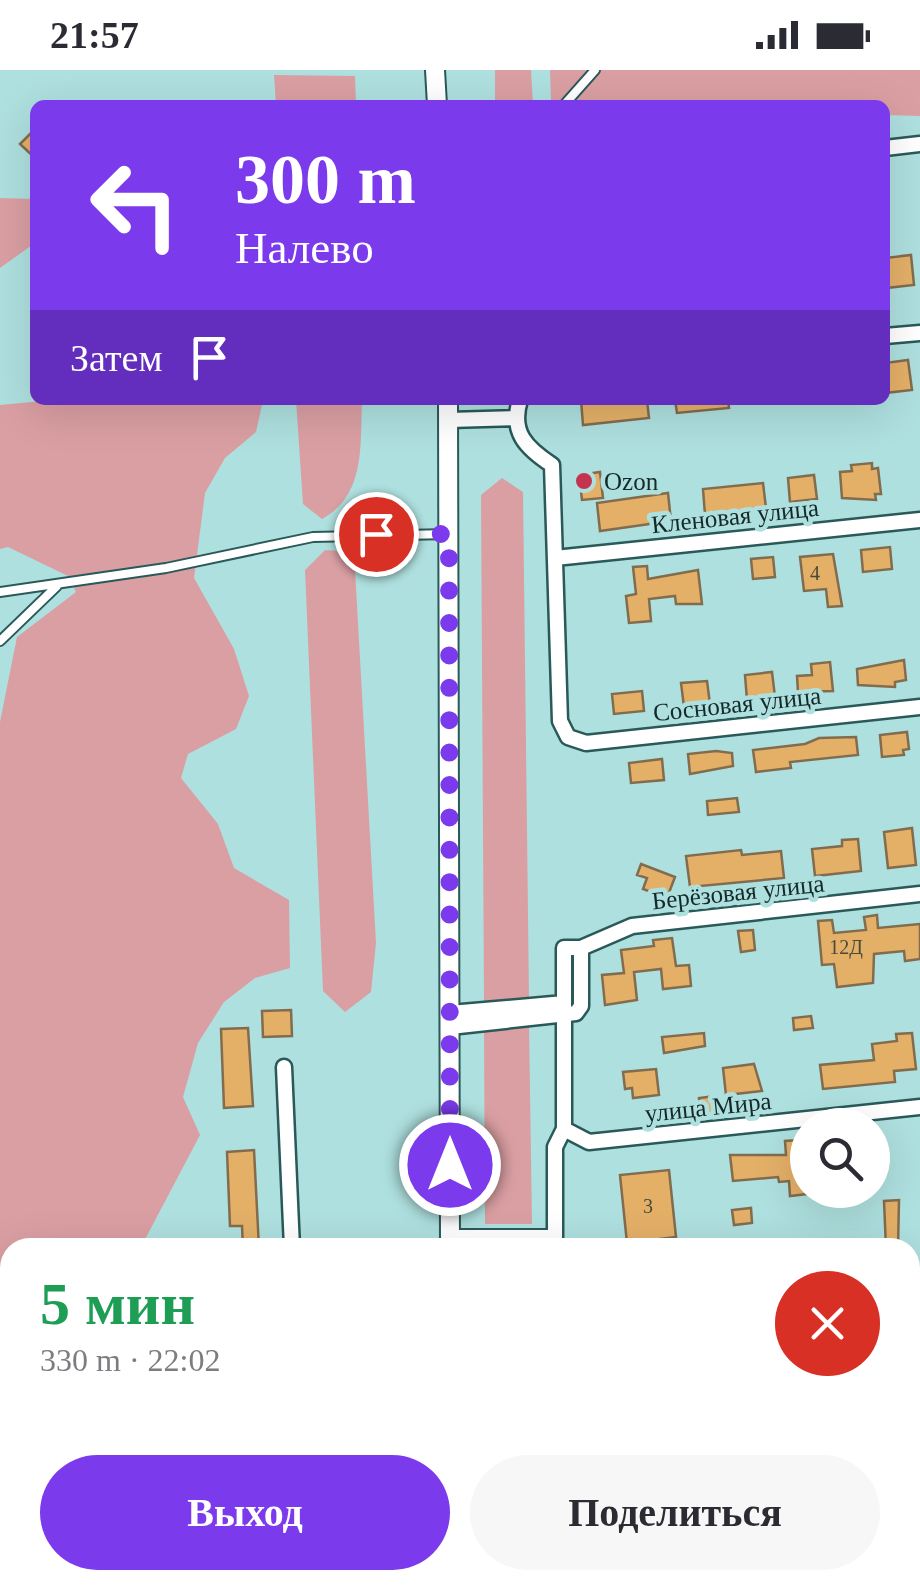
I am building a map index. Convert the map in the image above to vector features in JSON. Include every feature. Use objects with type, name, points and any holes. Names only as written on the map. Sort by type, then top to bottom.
[{"type":"street","points":[[435,70],[437,100]]},
{"type":"street","points":[[890,147],[920,144]]},
{"type":"street","points":[[890,336],[920,333]]},
{"type":"street","points":[[448,405],[450,1238]]},
{"type":"street","points":[[519,405],[515,418],[529,448],[552,465],[555,558]]},
{"type":"street","points":[[448,420],[515,418]]},
{"type":"street","name":"Кленовая улица","points":[[555,558],[920,520]]},
{"type":"street","name":"Сосновая улица","points":[[555,558],[563,730],[586,743],[920,707]]},
{"type":"street","name":"Берёзовая улица","points":[[564,1010],[564,948],[581,948],[632,926],[920,894]]},
{"type":"street","points":[[450,1020],[580,1006],[581,948]]},
{"type":"street","points":[[555,1238],[555,1147],[564,1129],[564,1010]]},
{"type":"street","points":[[284,1066],[292,1238]]},
{"type":"street","name":"улица Мира","points":[[564,1129],[589,1142],[920,1107]]},
{"type":"lane","points":[[568,100],[595,70]]},
{"type":"lane","points":[[0,592],[58,586],[314,537],[449,534]]},
{"type":"lane","points":[[0,641],[58,586]]},
{"type":"shaded area","points":[[495,70],[531,70],[533,100],[495,100]]},
{"type":"shaded area","points":[[550,70],[920,70],[920,116],[890,115],[890,100],[551,100]]},
{"type":"shaded area","points":[[274,75],[355,76],[356,100],[276,100]]},
{"type":"shaded area","points":[[0,198],[30,199],[30,247],[0,268]]},
{"type":"shaded area","points":[[0,405],[262,405],[256,432],[225,458],[205,493],[194,578],[234,649],[249,696],[236,729],[188,754],[181,778],[218,824],[234,868],[289,900],[290,968],[255,978],[224,1002],[198,1043],[183,1097],[200,1135],[146,1238],[0,1238],[0,722],[17,637],[76,592],[68,576],[8,547],[0,549]]},
{"type":"shaded area","points":[[296,405],[362,405],[358,467],[347,497],[322,519],[303,504]]},
{"type":"shaded area","points":[[502,478],[523,492],[529,998],[484,1002],[481,495]]},
{"type":"shaded area","points":[[325,550],[354,552],[376,943],[371,992],[345,1012],[323,991],[305,570]]},
{"type":"shaded area","points":[[529,1026],[532,1224],[485,1224],[484,1030]]},
{"type":"building","points":[[30,134],[30,153],[20,144]]},
{"type":"building","points":[[911,255],[914,285],[890,288],[890,257]]},
{"type":"building","points":[[908,360],[912,390],[890,392],[890,362]]},
{"type":"building","points":[[581,405],[648,405],[649,418],[583,425]]},
{"type":"building","points":[[676,405],[729,405],[729,408],[677,413]]},
{"type":"building","points":[[872,463],[872,469],[878,468],[881,494],[875,494],[876,500],[842,498],[840,472],[852,471],[851,465]]},
{"type":"building","points":[[600,472],[603,498],[582,500],[579,475]]},
{"type":"building","points":[[814,475],[817,499],[790,502],[788,478]]},
{"type":"building","points":[[763,483],[766,508],[705,515],[703,489]]},
{"type":"building","points":[[668,493],[671,521],[600,531],[597,503]]},
{"type":"building","points":[[890,547],[892,569],[863,572],[861,550]]},
{"type":"building","points":[[833,554],[842,606],[828,607],[826,589],[804,591],[800,557]]},
{"type":"building","points":[[773,557],[775,577],[753,579],[751,559]]},
{"type":"building","points":[[647,566],[648,579],[698,570],[702,604],[676,604],[675,596],[649,599],[651,621],[629,623],[626,596],[636,594],[633,567]]},
{"type":"building","points":[[904,660],[906,680],[895,682],[895,687],[858,685],[857,669]]},
{"type":"building","points":[[830,662],[833,691],[798,692],[797,676],[812,675],[811,664]]},
{"type":"building","points":[[772,672],[775,697],[747,700],[745,675]]},
{"type":"building","points":[[707,681],[710,704],[684,707],[681,683]]},
{"type":"building","points":[[642,691],[644,711],[614,714],[612,694]]},
{"type":"building","points":[[907,732],[909,749],[903,750],[904,755],[882,757],[880,735]]},
{"type":"building","points":[[856,737],[858,755],[790,762],[791,768],[756,772],[753,750],[805,744],[819,738]]},
{"type":"building","points":[[732,753],[733,766],[690,774],[688,754]]},
{"type":"building","points":[[662,759],[664,780],[631,783],[629,763]]},
{"type":"building","points":[[737,798],[739,812],[708,815],[707,801]]},
{"type":"building","points":[[912,828],[916,865],[888,868],[884,832]]},
{"type":"building","points":[[858,839],[861,871],[815,876],[812,849],[842,846],[842,840]]},
{"type":"building","points":[[741,850],[742,855],[781,851],[784,878],[690,887],[686,856]]},
{"type":"building","points":[[641,864],[675,877],[667,898],[643,889],[647,878],[637,875]]},
{"type":"building","points":[[877,915],[878,928],[920,924],[920,959],[905,961],[904,951],[874,954],[873,983],[837,987],[834,964],[822,965],[818,921],[832,920],[834,933],[866,930],[864,917]]},
{"type":"building","points":[[753,930],[755,950],[741,952],[738,931]]},
{"type":"building","points":[[672,938],[676,966],[689,965],[691,986],[663,989],[661,969],[634,972],[637,1000],[605,1005],[602,975],[624,973],[621,950],[654,946],[653,940]]},
{"type":"building","points":[[291,1010],[292,1036],[263,1037],[262,1011]]},
{"type":"building","points":[[811,1016],[813,1028],[794,1030],[793,1018]]},
{"type":"building","points":[[248,1028],[253,1106],[224,1108],[221,1029]]},
{"type":"building","points":[[704,1033],[705,1046],[664,1053],[662,1037]]},
{"type":"building","points":[[912,1033],[916,1069],[894,1071],[895,1082],[823,1089],[820,1065],[874,1060],[872,1044],[897,1041],[896,1034]]},
{"type":"building","points":[[754,1064],[762,1091],[726,1095],[723,1068]]},
{"type":"building","points":[[656,1069],[659,1095],[633,1098],[632,1088],[625,1089],[623,1072]]},
{"type":"building","points":[[716,1096],[718,1112],[700,1114],[699,1098]]},
{"type":"building","points":[[785,1141],[790,1141],[790,1196],[789,1181],[779,1182],[778,1177],[733,1181],[730,1155],[786,1155]]},
{"type":"building","points":[[254,1150],[258,1238],[243,1238],[242,1226],[230,1226],[227,1152]]},
{"type":"building","points":[[669,1170],[676,1237],[626,1238],[620,1175]]},
{"type":"building","points":[[899,1200],[898,1238],[886,1238],[884,1208],[890,1208],[890,1201]]},
{"type":"building","points":[[751,1208],[752,1223],[734,1225],[732,1210]]},
{"type":"place","name":"Ozon","points":[[584,481]]},
{"type":"route","points":[[376,534],[449,534],[450,1165]]}]
